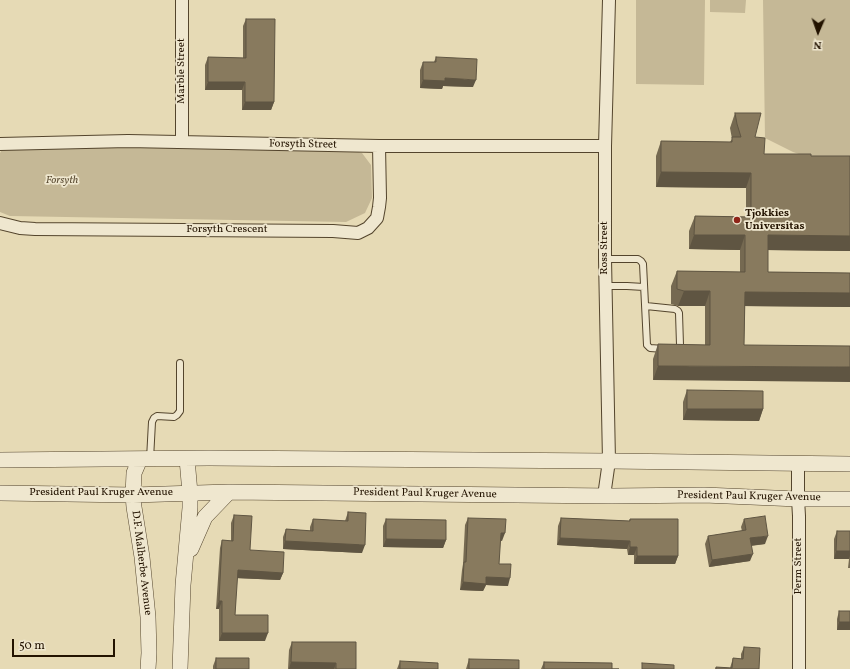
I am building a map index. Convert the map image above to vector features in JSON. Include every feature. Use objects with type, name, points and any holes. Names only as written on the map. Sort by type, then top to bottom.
[{"type":"street","name":"Marble Street","points":[[182,0],[182,141]]},
{"type":"street","name":"Ross Street","points":[[604,496],[609,461],[605,286],[605,146],[609,0]]},
{"type":"street","name":"Forsyth Street","points":[[0,144],[182,141],[380,146],[605,146]]},
{"type":"street","name":"Forsyth Crescent","points":[[0,222],[20,228],[35,229],[334,231],[358,233],[368,228],[377,218],[380,198],[380,146]]},
{"type":"street","points":[[180,669],[183,585],[190,493],[187,458]]},
{"type":"street","points":[[0,460],[187,458],[850,464]]},
{"type":"street","name":"D.F. Malherbe Avenue","points":[[146,459],[134,473],[133,495],[142,557],[148,617],[148,669]]},
{"type":"street","name":"Perm Street","points":[[798,463],[799,669]]},
{"type":"street","points":[[186,560],[205,517],[228,492]]},
{"type":"street","name":"President Paul Kruger Avenue","points":[[0,493],[133,495],[228,492],[604,496],[704,495],[850,498]]},
{"type":"lane","points":[[605,259],[638,259],[641,261],[643,264],[647,345],[650,348],[678,348],[680,345],[678,311],[675,309],[646,306]]},
{"type":"lane","points":[[605,286],[644,287]]},
{"type":"lane","points":[[146,459],[154,418],[157,416],[174,417],[180,411],[180,363]]},
{"type":"green space","points":[[636,0],[705,0],[704,85],[636,84]]},
{"type":"green space","points":[[710,0],[746,0],[745,13],[710,12]]},
{"type":"green space","points":[[763,0],[850,0],[850,161],[808,157],[793,152],[765,138]]},
{"type":"green space","name":"Forsyth","points":[[22,144],[352,150],[362,153],[371,165],[372,198],[365,213],[346,222],[10,216],[0,212],[0,153],[3,148]]},
{"type":"building","points":[[246,19],[275,19],[274,102],[245,102],[245,82],[208,82],[208,57],[246,58]]},
{"type":"building","points":[[436,57],[477,59],[476,80],[445,78],[445,81],[423,80],[423,62],[436,62]]},
{"type":"building","points":[[735,113],[761,113],[755,137],[765,138],[764,154],[850,156],[850,236],[768,235],[768,272],[850,273],[850,293],[745,292],[744,345],[850,346],[850,367],[658,366],[658,344],[710,345],[710,291],[684,291],[677,289],[677,271],[745,272],[745,235],[694,235],[695,216],[751,217],[751,173],[661,172],[661,141],[732,142],[732,137],[741,137]]},
{"type":"building","points":[[687,390],[763,391],[763,409],[687,409]]},
{"type":"building","points":[[348,512],[366,513],[365,545],[285,541],[286,529],[313,531],[313,519],[348,521]]},
{"type":"building","points":[[234,515],[252,516],[250,550],[284,552],[283,573],[238,570],[235,615],[268,615],[268,633],[222,633],[222,601],[219,601],[222,540],[233,541]]},
{"type":"building","points":[[765,516],[768,536],[750,538],[753,554],[712,560],[708,536],[746,530],[744,519]]},
{"type":"building","points":[[468,518],[506,519],[505,533],[501,533],[499,564],[511,564],[510,578],[486,577],[486,584],[463,582],[464,562],[466,562]]},
{"type":"building","points":[[561,518],[630,521],[630,519],[678,519],[678,556],[637,556],[637,547],[630,547],[630,541],[560,538]]},
{"type":"building","points":[[386,519],[446,520],[446,540],[386,539]]},
{"type":"building","points":[[837,531],[850,531],[850,551],[836,551]]},
{"type":"building","points":[[839,611],[850,611],[850,622],[839,622]]},
{"type":"building","points":[[292,642],[356,642],[356,669],[336,669],[336,663],[291,662]]},
{"type":"building","points":[[744,647],[760,648],[759,669],[716,669],[716,667],[732,668],[733,658],[743,659]]},
{"type":"building","points":[[216,658],[249,658],[249,669],[216,669]]},
{"type":"building","points":[[469,659],[519,660],[519,669],[469,669]]},
{"type":"building","points":[[400,661],[438,663],[438,669],[400,669]]},
{"type":"building","points":[[544,662],[612,663],[612,669],[544,669]]},
{"type":"building","points":[[642,663],[674,665],[674,669],[642,669]]},
{"type":"place","name":"Tjokkies Universitas","points":[[737,220]]}]
